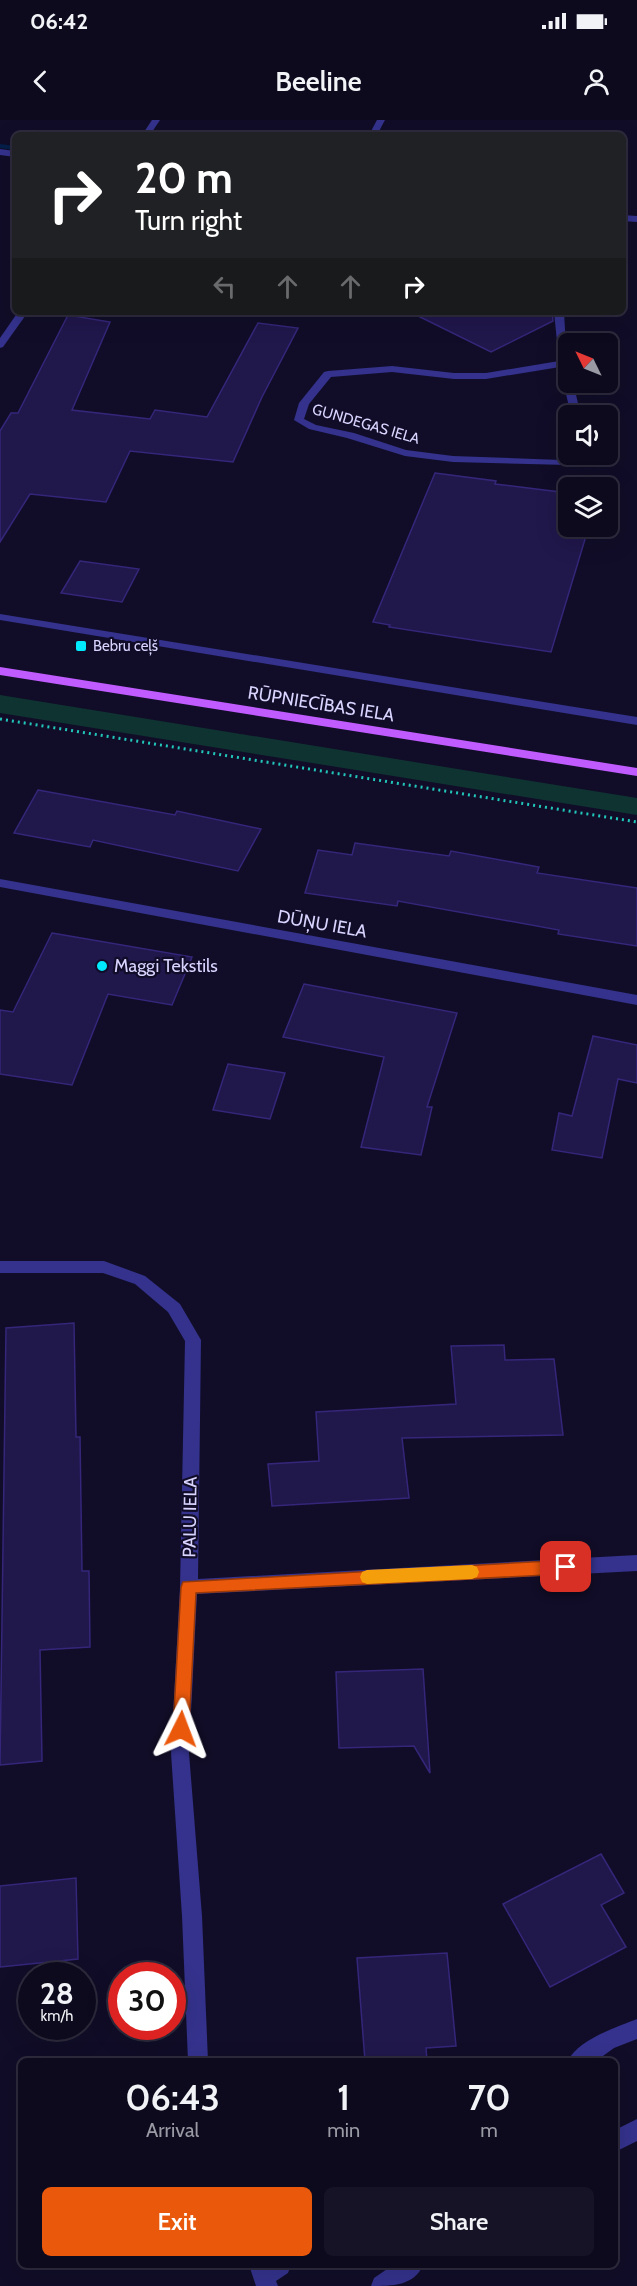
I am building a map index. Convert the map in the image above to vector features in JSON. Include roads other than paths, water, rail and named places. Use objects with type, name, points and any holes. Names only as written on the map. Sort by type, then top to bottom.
[{"type":"main road","name":"RŪPNIECĪBAS IELA","points":[[0,671],[637,772]]},
{"type":"street","points":[[0,345],[21,315]]},
{"type":"street","points":[[559,315],[561,333]]},
{"type":"street","name":"GUNDEGAS IELA","points":[[558,364],[486,376],[454,376],[392,369],[328,374],[304,403],[299,420],[313,427],[350,435],[405,453],[453,459],[558,463]]},
{"type":"street","points":[[0,617],[637,721]]},
{"type":"street","name":"DŪŅU IELA","points":[[0,883],[637,1000]]},
{"type":"street","name":"PALU IELA","points":[[0,1267],[104,1267],[140,1280],[174,1308],[193,1340],[189,1587],[180,1753],[192,1916],[198,2058]]},
{"type":"street","points":[[189,1587],[637,1563]]},
{"type":"street","points":[[582,2058],[607,2041],[637,2029]]},
{"type":"street","points":[[618,2140],[637,2129]]},
{"type":"street","points":[[382,2286],[408,2268]]},
{"type":"waterway","points":[[0,146],[12,148]]},
{"type":"place","name":"Bebru ceļš","points":[[81,646]]},
{"type":"place","name":"Maggi Tekstils","points":[[102,966]]}]
